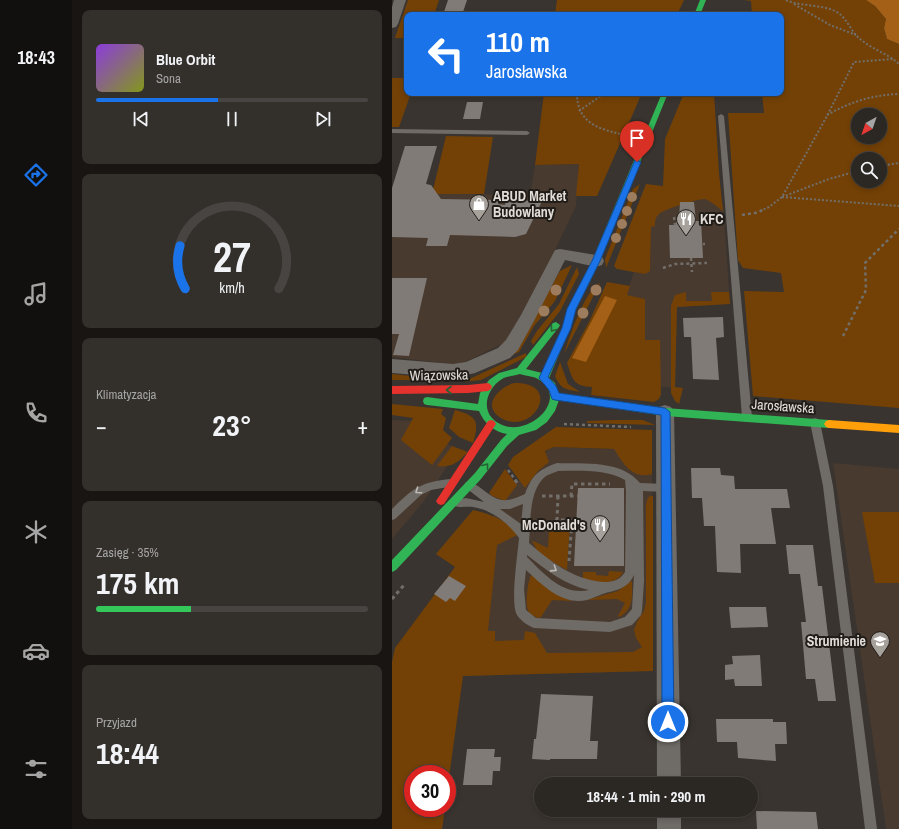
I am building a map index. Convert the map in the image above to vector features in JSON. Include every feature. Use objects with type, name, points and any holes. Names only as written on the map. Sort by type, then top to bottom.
[{"type":"main road","points":[[698,12],[703,0]]},
{"type":"main road","points":[[544,378],[566,328],[572,309],[596,261],[664,96]]},
{"type":"main road","points":[[520,371],[557,324],[572,309]]},
{"type":"main road","points":[[520,371],[533,372],[544,378],[553,388],[556,412],[538,426],[516,432],[502,430],[491,424],[484,417],[481,408],[482,397],[488,387],[496,379],[520,371]]},
{"type":"main road","name":"Wiązowska","points":[[392,390],[468,389],[488,387]]},
{"type":"main road","name":"Wiązowska","points":[[392,396],[481,408]]},
{"type":"main road","name":"Jarosławska","points":[[555,396],[665,412]]},
{"type":"main road","name":"Jarosławska","points":[[605,413],[665,412],[899,429]]},
{"type":"main road","points":[[392,566],[452,483],[491,424]]},
{"type":"main road","points":[[392,566],[469,486],[504,443],[516,432]]},
{"type":"street","points":[[392,24],[400,0]]},
{"type":"street","points":[[392,366],[454,371],[470,368],[504,353],[512,345],[528,317],[560,254],[596,261]]},
{"type":"street","points":[[665,412],[669,777]]},
{"type":"street","points":[[669,817],[669,829]]},
{"type":"lane","points":[[721,116],[747,417]]},
{"type":"lane","points":[[392,131],[527,133]]},
{"type":"lane","points":[[815,422],[828,486],[871,829]]},
{"type":"lane","points":[[558,467],[621,472],[632,484],[639,581],[637,611],[628,621],[610,627],[534,623],[521,612],[519,589],[529,494],[534,483],[544,473],[558,467]]},
{"type":"lane","points":[[392,516],[419,490],[433,484],[452,483]]},
{"type":"lane","points":[[632,484],[666,488]]},
{"type":"lane","points":[[522,560],[545,581],[568,594],[579,596],[623,583],[628,578],[630,572],[632,484]]},
{"type":"lane","points":[[469,486],[490,501],[501,506],[512,505],[529,494]]},
{"type":"lane","points":[[450,505],[464,502],[475,503],[490,508],[518,526],[523,540],[551,568],[568,578],[587,585],[613,587]]},
{"type":"path","points":[[786,0],[830,25],[856,35],[871,47],[894,59],[899,64]]},
{"type":"path","points":[[794,4],[821,7],[834,12],[848,20],[856,35]]},
{"type":"path","points":[[782,197],[827,116],[854,62],[894,59]]},
{"type":"path","points":[[827,116],[846,104],[875,95],[899,94]]},
{"type":"path","points":[[577,96],[579,111],[590,122],[608,132],[646,139]]},
{"type":"path","points":[[579,111],[602,96]]},
{"type":"path","points":[[887,165],[899,163]]},
{"type":"path","points":[[730,223],[740,215],[755,213],[782,197],[809,185],[840,174],[851,172]]},
{"type":"path","points":[[782,197],[899,206]]},
{"type":"path","points":[[688,216],[688,221]]},
{"type":"path","points":[[674,217],[675,225]]},
{"type":"path","points":[[843,336],[866,290],[865,263],[899,229]]},
{"type":"path","points":[[691,258],[692,272]]},
{"type":"path","points":[[663,268],[675,264],[708,263]]},
{"type":"path","points":[[558,424],[633,427]]},
{"type":"path","points":[[504,464],[529,494],[578,496]]},
{"type":"path","points":[[571,496],[572,484],[602,486],[616,483],[632,484]]},
{"type":"path","points":[[557,520],[558,496]]},
{"type":"path","points":[[543,529],[557,520],[572,520],[568,578]]},
{"type":"path","points":[[392,599],[405,583]]},
{"type":"shaded area","points":[[408,0],[439,0],[435,12],[404,12],[404,38],[395,38]]},
{"type":"shaded area","points":[[557,0],[684,0],[678,12],[555,12]]},
{"type":"shaded area","points":[[744,0],[866,0],[875,6],[886,19],[884,28],[887,39],[899,44],[899,408],[753,396],[744,291],[784,292],[781,273],[743,268],[738,260],[728,113],[764,113],[762,96],[784,96],[784,12],[752,12],[751,1]]},
{"type":"shaded area","points":[[866,0],[899,0],[899,44],[887,39],[884,28],[886,19],[875,6]]},
{"type":"shaded area","points":[[392,78],[404,78],[404,96],[410,96],[399,127],[392,127]]},
{"type":"shaded area","points":[[544,96],[641,96],[597,196],[576,196],[579,164],[535,165]]},
{"type":"shaded area","points":[[683,96],[714,96],[723,211],[705,199],[702,199],[662,212],[656,218],[655,226],[651,227],[650,271],[645,274],[617,269],[614,266],[646,184],[663,186],[665,139]]},
{"type":"shaded area","points":[[446,136],[493,137],[484,194],[432,194]]},
{"type":"shaded area","points":[[579,164],[576,206],[543,275],[506,342],[459,365],[392,357],[392,193],[530,195],[535,165]]},
{"type":"shaded area","points":[[640,184],[606,268],[605,259],[633,189]]},
{"type":"shaded area","points":[[711,197],[723,204],[730,304],[677,307],[675,388],[602,381],[645,340],[645,299],[626,295],[634,272],[645,274],[650,267],[651,227],[661,202]]},
{"type":"shaded area","points":[[572,265],[555,301],[534,326],[519,352],[514,354],[560,271]]},
{"type":"shaded area","points":[[577,267],[579,274],[560,311],[533,345],[531,341],[537,331],[559,304]]},
{"type":"shaded area","points":[[607,282],[630,286],[627,295],[645,299],[645,340],[660,340],[661,394],[659,399],[654,402],[591,395],[592,387],[577,383],[571,374],[567,363],[590,320]]},
{"type":"shaded area","points":[[600,283],[564,354],[583,304],[594,287]]},
{"type":"shaded area","points":[[686,292],[686,301],[712,301],[711,292],[729,292],[730,304],[677,307],[675,387],[683,388],[679,404],[675,401],[671,393],[671,306],[675,295]]},
{"type":"shaded area","points":[[605,296],[617,300],[586,362],[572,358]]},
{"type":"shaded area","points":[[526,353],[526,357],[481,380],[463,382]]},
{"type":"shaded area","points":[[560,362],[568,384],[580,392],[564,388],[559,384],[555,376]]},
{"type":"shaded area","points":[[392,374],[449,380],[392,380]]},
{"type":"shaded area","points":[[514,383],[529,385],[538,391],[540,399],[538,407],[532,415],[524,420],[513,422],[501,418],[495,413],[492,408],[492,403],[494,398],[502,389]]},
{"type":"shaded area","points":[[392,404],[443,409],[441,414],[446,418],[443,430],[452,438],[432,465],[401,440],[413,418],[392,415]]},
{"type":"shaded area","points":[[455,410],[468,414],[474,420],[476,429],[473,443],[459,437],[449,428]]},
{"type":"shaded area","points":[[392,420],[436,422],[437,438],[458,450],[424,501],[392,539]]},
{"type":"shaded area","points":[[643,420],[655,425],[587,423],[587,421]]},
{"type":"shaded area","points":[[556,427],[652,430],[652,474],[639,475],[629,469],[614,449],[554,447],[545,451],[549,462],[538,471],[525,488],[508,465],[513,457]]},
{"type":"shaded area","points":[[452,446],[468,452],[454,464],[437,466]]},
{"type":"shaded area","points":[[554,447],[652,451],[653,671],[463,676],[482,532],[519,480],[548,450]]},
{"type":"shaded area","name":"Strumienie","points":[[833,463],[899,469],[899,829],[886,829]]},
{"type":"shaded area","points":[[505,469],[517,485],[505,501],[492,496],[489,493]]},
{"type":"shaded area","points":[[653,496],[653,671],[463,676],[451,765],[404,765],[404,817],[444,817],[442,829],[392,829],[392,662],[395,648],[455,567],[436,554],[473,510],[498,518],[510,526],[517,535],[497,545],[488,631],[495,631],[495,641],[524,640],[525,631],[535,633],[547,653],[633,652],[642,647],[636,638],[634,630],[644,611],[646,603],[646,504],[648,498]]},
{"type":"shaded area","points":[[862,512],[899,512],[899,583],[875,583]]},
{"type":"shaded area","points":[[561,522],[570,522],[567,570],[539,554],[532,541],[548,548],[549,530]]},
{"type":"shaded area","points":[[609,571],[623,572],[620,577],[611,582],[583,579],[583,572],[596,572],[596,575],[608,576]]},
{"type":"shaded area","points":[[532,574],[572,601],[552,600],[541,617],[538,618],[532,615],[527,607],[527,597],[528,585]]},
{"type":"shaded area","points":[[631,581],[632,598],[630,606],[624,614],[619,617],[618,616],[625,603],[617,599],[587,600],[618,591]]},
{"type":"building","points":[[448,0],[467,0],[463,12],[444,12]]},
{"type":"building","points":[[467,102],[483,102],[480,119],[463,119]]},
{"type":"building","points":[[405,146],[437,146],[426,184],[431,185],[441,199],[498,200],[498,204],[505,205],[506,200],[542,201],[526,234],[515,237],[450,235],[447,246],[426,246],[428,238],[392,237],[392,188]]},
{"type":"building","name":"KFC","points":[[680,202],[694,202],[696,221],[701,221],[703,258],[670,258],[669,225],[676,225],[676,221],[679,221]]},
{"type":"building","points":[[392,278],[427,278],[409,356],[393,355],[399,334],[392,334]]},
{"type":"building","points":[[723,317],[724,337],[716,338],[719,380],[693,379],[691,337],[684,337],[683,318]]},
{"type":"building","points":[[691,468],[720,468],[721,475],[734,476],[735,489],[787,489],[790,508],[771,508],[776,544],[740,544],[741,573],[717,572],[715,526],[704,526],[702,498],[692,498]]},
{"type":"building","name":"McDonald's","points":[[578,488],[624,488],[624,566],[574,566]]},
{"type":"building","points":[[786,545],[813,545],[818,586],[822,586],[836,701],[818,701],[815,679],[806,679],[801,622],[806,622],[800,574],[789,574]]},
{"type":"building","points":[[449,576],[466,586],[455,601],[450,598],[446,602],[434,594]]},
{"type":"building","points":[[729,607],[766,607],[768,627],[731,628]]},
{"type":"building","points":[[760,655],[762,686],[735,686],[734,679],[725,680],[725,665],[733,664],[732,656]]},
{"type":"building","points":[[541,694],[593,696],[590,741],[598,741],[597,759],[532,759],[534,739],[536,739]]},
{"type":"building","points":[[716,719],[773,719],[773,722],[786,722],[787,744],[775,744],[776,761],[738,758],[737,742],[717,742]]},
{"type":"building","points":[[467,749],[495,749],[494,757],[501,757],[500,771],[493,771],[492,785],[463,785]]},
{"type":"building","points":[[758,811],[816,812],[818,829],[757,829],[756,817],[758,817]]},
{"type":"traffic: fast","points":[[698,12],[703,0]]},
{"type":"traffic: fast","points":[[544,378],[566,328],[572,309],[596,261],[664,96]]},
{"type":"traffic: fast","points":[[520,371],[556,325]]},
{"type":"traffic: fast","points":[[520,371],[541,376],[552,386],[555,397],[552,408],[544,419],[533,427],[519,431],[505,430],[491,423],[486,418],[482,406],[483,399],[488,387],[497,378],[520,371]]},
{"type":"traffic: fast","points":[[555,396],[665,412],[829,424]]},
{"type":"traffic: fast","points":[[427,401],[481,408]]},
{"type":"traffic: fast","points":[[392,567],[478,476],[504,443],[516,432]]},
{"type":"traffic: slow","points":[[829,424],[899,429]]},
{"type":"traffic: jam","points":[[392,390],[468,389],[488,387]]},
{"type":"traffic: jam","points":[[441,501],[491,424]]},
{"type":"place","name":"ABUD Market Budowlany","points":[[479,221]]},
{"type":"place","name":"KFC","points":[[686,236]]},
{"type":"place","name":"McDonald's","points":[[600,542]]},
{"type":"place","name":"Strumienie","points":[[880,658]]},
{"type":"route","points":[[637,162],[596,261],[572,309],[566,328],[544,378],[553,388],[555,396],[665,412],[668,722]]}]
